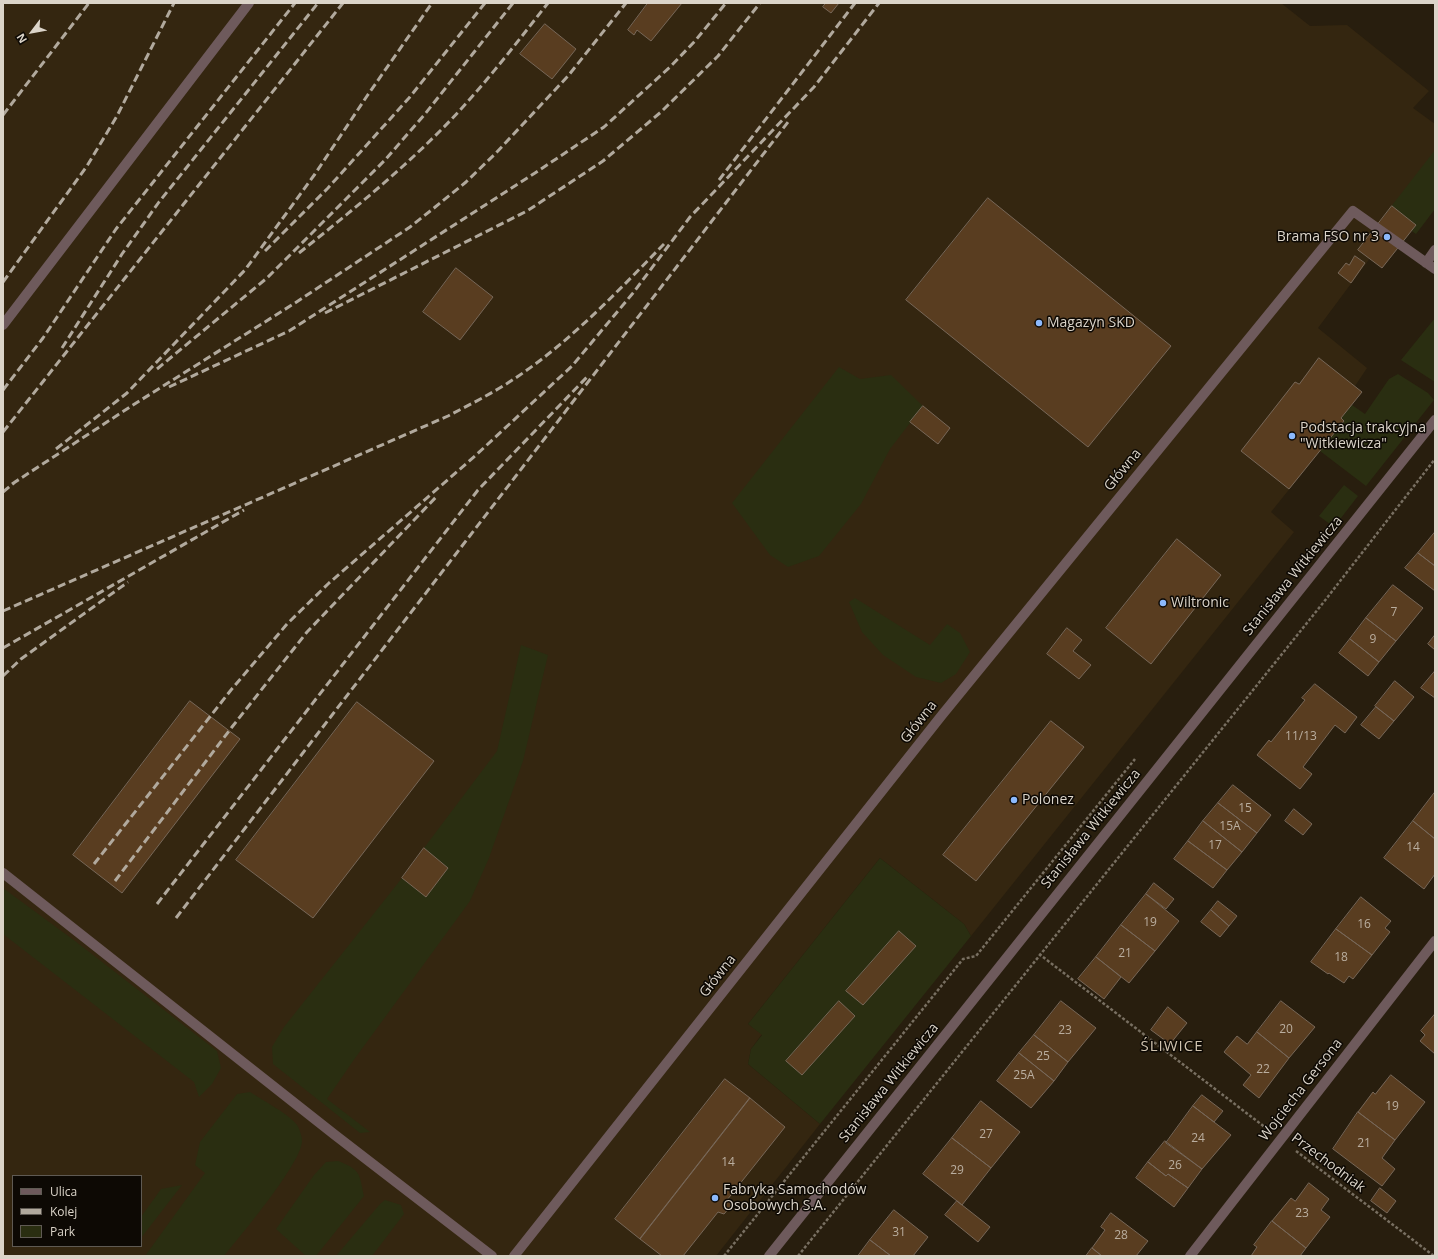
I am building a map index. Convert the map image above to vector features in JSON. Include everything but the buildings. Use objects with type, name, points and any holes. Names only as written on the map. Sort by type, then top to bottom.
[{"type":"street","points":[[3,325],[248,3]]},
{"type":"street","name":"Główna","points":[[514,1256],[942,715],[1353,210],[1426,263]]},
{"type":"street","points":[[1435,250],[1426,263],[1435,269]]},
{"type":"street","name":"Stanisława Witkiewicza","points":[[769,1256],[1435,420]]},
{"type":"street","points":[[3,873],[335,1135],[492,1256]]},
{"type":"street","name":"Wojciecha Gersona","points":[[1190,1256],[1435,941]]},
{"type":"path","points":[[798,1256],[1323,603],[1435,460]]},
{"type":"path","points":[[724,1256],[963,960],[976,956],[1135,759]]},
{"type":"path","name":"Przechodniak","points":[[1040,954],[1434,1256]]},
{"type":"shaded area","points":[[3,3],[1281,3],[1310,26],[1347,25],[1429,91],[1413,108],[1435,124],[1435,171],[1318,328],[1367,368],[1355,386],[1362,392],[1341,418],[1344,421],[1271,512],[1294,532],[971,936],[964,924],[880,858],[748,1024],[762,1034],[751,1049],[748,1064],[820,1124],[716,1256],[3,1256]]},
{"type":"green space","points":[[1435,150],[1435,209],[1416,234],[1386,213]]},
{"type":"green space","points":[[1435,318],[1435,382],[1401,360]]},
{"type":"green space","points":[[839,367],[860,379],[891,375],[923,406],[890,449],[861,504],[819,556],[788,567],[770,555],[732,503]]},
{"type":"green space","points":[[1398,374],[1428,393],[1434,400],[1366,486],[1320,451],[1344,421],[1341,418],[1352,405],[1365,414],[1389,379]]},
{"type":"green space","points":[[1344,485],[1358,496],[1334,527],[1319,516]]},
{"type":"green space","points":[[855,598],[930,645],[947,624],[960,633],[970,652],[956,674],[941,683],[916,677],[883,655],[862,632],[849,602]]},
{"type":"green space","points":[[521,645],[548,655],[523,761],[489,858],[470,901],[327,1099],[370,1132],[360,1133],[273,1064],[272,1047],[284,1027],[402,878],[426,897],[448,868],[424,848],[497,751]]},
{"type":"green space","points":[[880,858],[964,924],[971,936],[820,1124],[748,1064],[751,1049],[762,1035],[748,1024]]},
{"type":"green space","points":[[3,888],[75,941],[217,1051],[221,1068],[212,1084],[199,1097],[194,1082],[3,934]]},
{"type":"green space","points":[[250,1092],[288,1116],[297,1125],[300,1132],[302,1140],[300,1150],[282,1181],[224,1256],[145,1256],[205,1173],[195,1165],[200,1142],[237,1094]]},
{"type":"green space","points":[[338,1161],[351,1167],[358,1173],[364,1196],[316,1256],[306,1256],[276,1229],[314,1175],[326,1162]]},
{"type":"green space","points":[[182,1185],[142,1237],[142,1216],[161,1189]]},
{"type":"green space","points":[[385,1200],[401,1205],[404,1214],[372,1256],[336,1256],[380,1204]]},
{"type":"railway","points":[[3,115],[89,3]]},
{"type":"railway","points":[[3,282],[87,166],[117,116],[174,3]]},
{"type":"railway","points":[[3,390],[43,338],[116,229],[295,3]]},
{"type":"railway","points":[[62,348],[122,254],[159,202],[318,3]]},
{"type":"railway","points":[[3,432],[343,3]]},
{"type":"railway","points":[[56,449],[127,393],[245,270],[315,174],[432,3]]},
{"type":"railway","points":[[265,251],[328,188],[409,98],[485,3]]},
{"type":"railway","points":[[157,369],[267,278],[385,160],[425,114],[513,3]]},
{"type":"railway","points":[[299,253],[354,209],[441,130],[483,84],[548,3]]},
{"type":"railway","points":[[12,484],[133,405],[295,303],[410,227],[466,182],[495,154],[568,76],[626,3]]},
{"type":"railway","points":[[169,387],[289,331],[604,127],[670,67],[695,41],[726,3]]},
{"type":"railway","points":[[325,313],[527,211],[603,161],[661,112],[718,56],[760,3]]},
{"type":"railway","points":[[719,180],[855,3]]},
{"type":"railway","points":[[94,864],[231,690],[287,624],[329,583],[475,456],[572,366],[633,293],[690,217],[814,87],[879,3]]},
{"type":"railway","points":[[176,918],[788,122]]},
{"type":"railway","points":[[3,611],[448,416],[483,398],[537,363],[576,331],[664,244]]},
{"type":"railway","points":[[157,904],[478,490],[587,377]]},
{"type":"railway","points":[[3,492],[15,482]]},
{"type":"railway","points":[[115,881],[232,727],[307,632],[438,495]]},
{"type":"railway","points":[[3,648],[244,510]]},
{"type":"railway","points":[[3,676],[21,659],[128,582]]},
{"type":"place","name":"Brama FSO nr 3","points":[[1387,237]]},
{"type":"place","name":"Magazyn SKD","points":[[1039,323]]},
{"type":"place","name":"Podstacja trakcyjna \"Witkiewicza\"","points":[[1292,436]]},
{"type":"place","name":"Wiltronic","points":[[1163,603]]},
{"type":"place","name":"Polonez","points":[[1014,800]]},
{"type":"place","name":"Fabryka Samochodów Osobowych S.A.","points":[[715,1198]]},
{"type":"district","name":"ŚLIWICE","points":[[1172,1047]]}]
